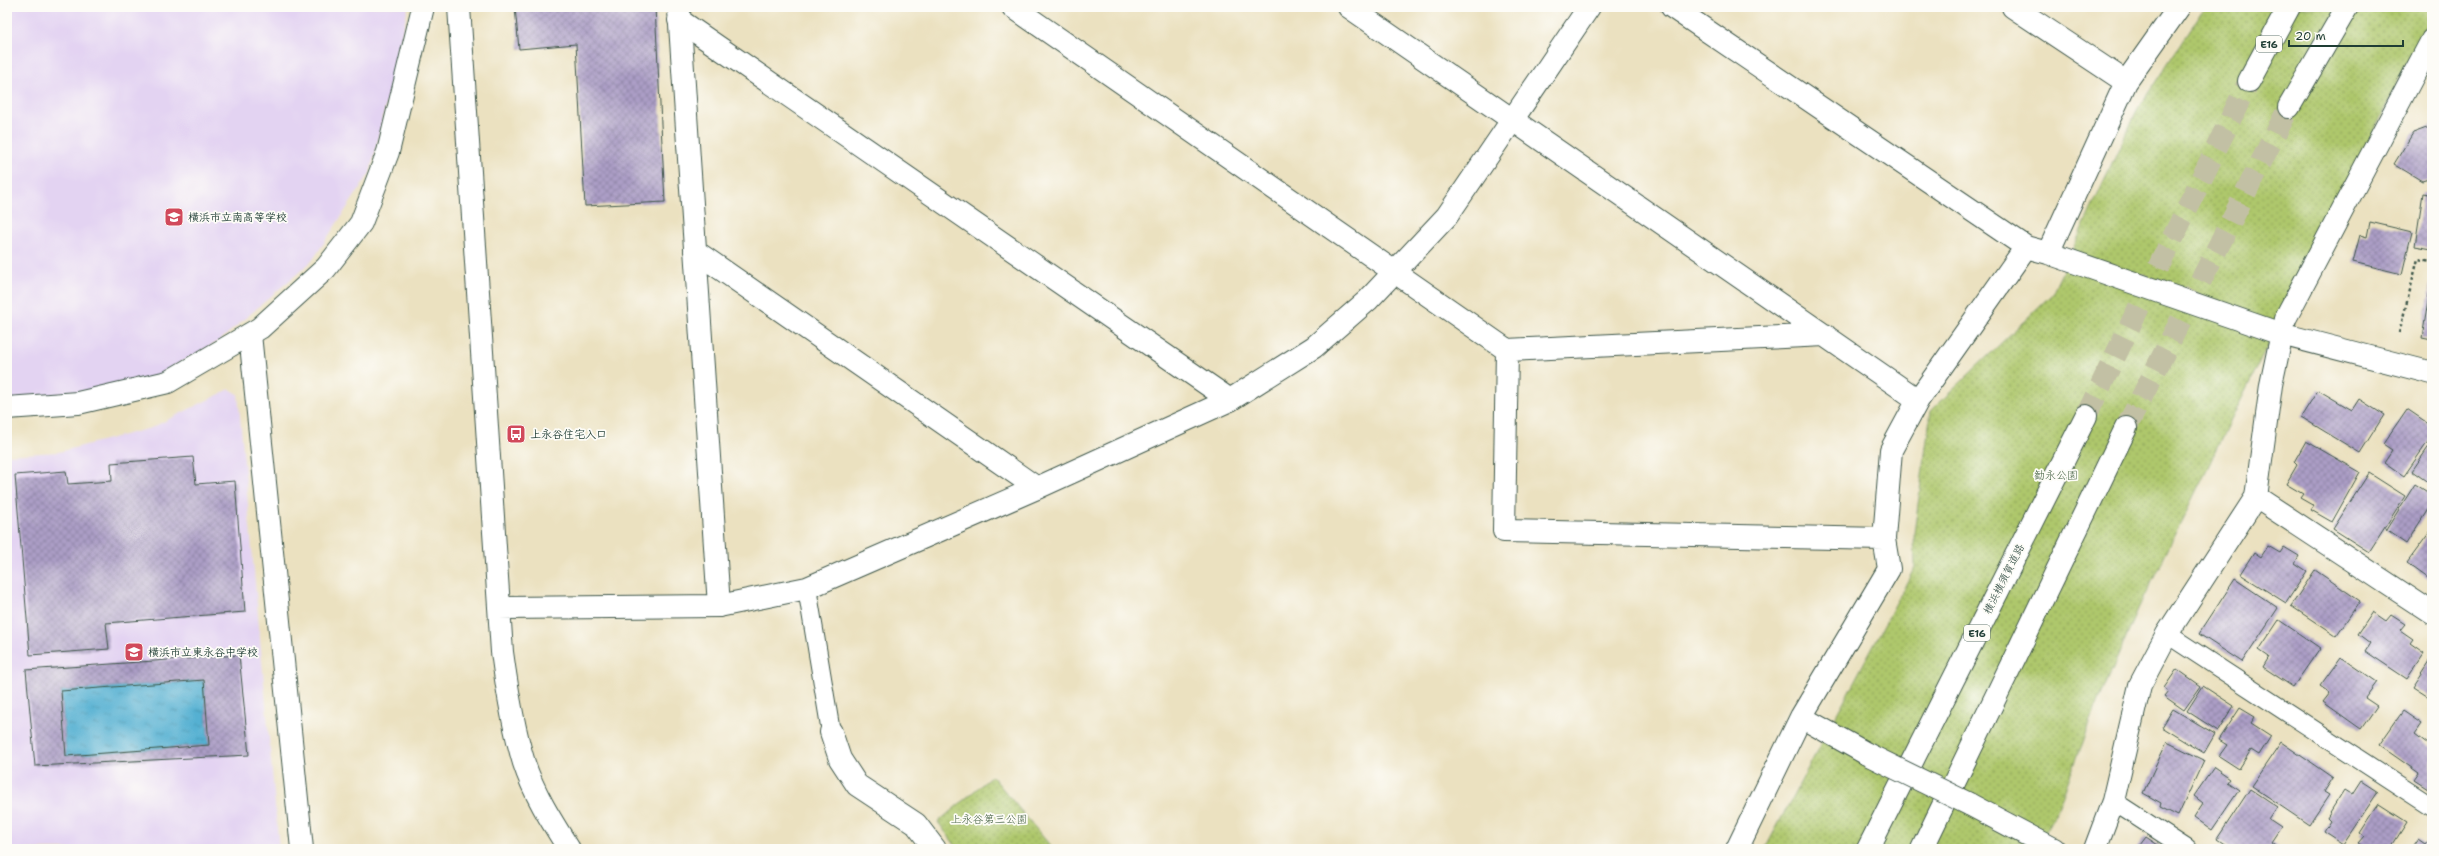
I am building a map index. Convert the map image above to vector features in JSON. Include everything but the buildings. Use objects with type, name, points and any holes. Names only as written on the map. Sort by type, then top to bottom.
[{"type":"main road","points":[[7,408],[78,403],[168,382],[260,328],[326,268],[361,223],[388,152],[423,7]]},
{"type":"main road","points":[[459,7],[502,652],[510,707],[524,763],[546,813],[569,849]]},
{"type":"main road","points":[[1013,7],[1507,350],[1825,335]]},
{"type":"main road","points":[[1349,7],[1918,400]]},
{"type":"main road","points":[[499,608],[719,606],[807,588],[1037,488],[1230,400],[1314,347],[1368,300],[1396,272],[1447,216],[1589,7]]},
{"type":"main road","points":[[1672,7],[2026,247],[2048,253],[2281,334],[2432,373]]},
{"type":"main road","points":[[2013,7],[2126,82]]},
{"type":"main road","points":[[2048,253],[2126,82],[2179,7]]},
{"type":"main road","name":"E16","points":[[2249,81],[2289,7]]},
{"type":"main road","points":[[2289,108],[2346,7]]},
{"type":"main road","points":[[679,13],[719,606]]},
{"type":"main road","points":[[679,13],[1230,400]]},
{"type":"main road","points":[[2095,849],[2112,801],[2140,685],[2167,634],[2256,497],[2281,334],[2285,319],[2432,40]]},
{"type":"main road","points":[[1737,849],[1801,717],[1889,569],[1884,539],[1891,450],[1918,400],[2026,247]]},
{"type":"main road","points":[[695,252],[1037,488]]},
{"type":"main road","points":[[250,334],[302,849]]},
{"type":"main road","points":[[1507,350],[1504,531],[1884,539]]},
{"type":"main road","name":"横浜横須賀道路","points":[[1868,849],[2086,416]]},
{"type":"main road","points":[[1922,849],[2126,428]]},
{"type":"main road","points":[[2256,497],[2432,613]]},
{"type":"main road","points":[[1801,717],[1867,754],[1969,804],[2054,849]]},
{"type":"main road","points":[[831,732],[840,759],[857,785],[916,824],[935,849]]},
{"type":"lane","points":[[807,588],[831,732]]},
{"type":"lane","points":[[2167,634],[2432,807]]},
{"type":"lane","points":[[2112,801],[2187,849]]},
{"type":"path","points":[[2409,298],[2418,260],[2432,261]]},
{"type":"shaded area","name":"横浜市立南高等学校","points":[[7,7],[408,7],[370,173],[312,261],[219,341],[138,386],[7,405]]},
{"type":"shaded area","name":"横浜市立東永谷中学校","points":[[230,389],[238,394],[279,849],[7,849],[7,455],[59,452],[151,428]]},
{"type":"green space","name":"勧永公園","points":[[2205,7],[2432,7],[2432,17],[2410,57],[2138,609],[2098,703],[2055,815],[2035,849],[1765,849],[1915,567],[1914,533],[1931,411],[2052,294],[2137,110]]},
{"type":"green space","name":"上永谷第三公園","points":[[992,776],[1053,849],[958,849],[938,822]]},
{"type":"water","points":[[204,680],[209,745],[66,756],[61,691]]},
{"type":"tunnel","points":[[2086,416],[2249,81]]},
{"type":"tunnel","points":[[2126,428],[2289,107]]},
{"type":"place","name":"横浜市立南高等学校","points":[[174,217]]},
{"type":"place","name":"上永谷住宅入口","points":[[516,434]]},
{"type":"place","name":"横浜市立東永谷中学校","points":[[134,652]]}]
